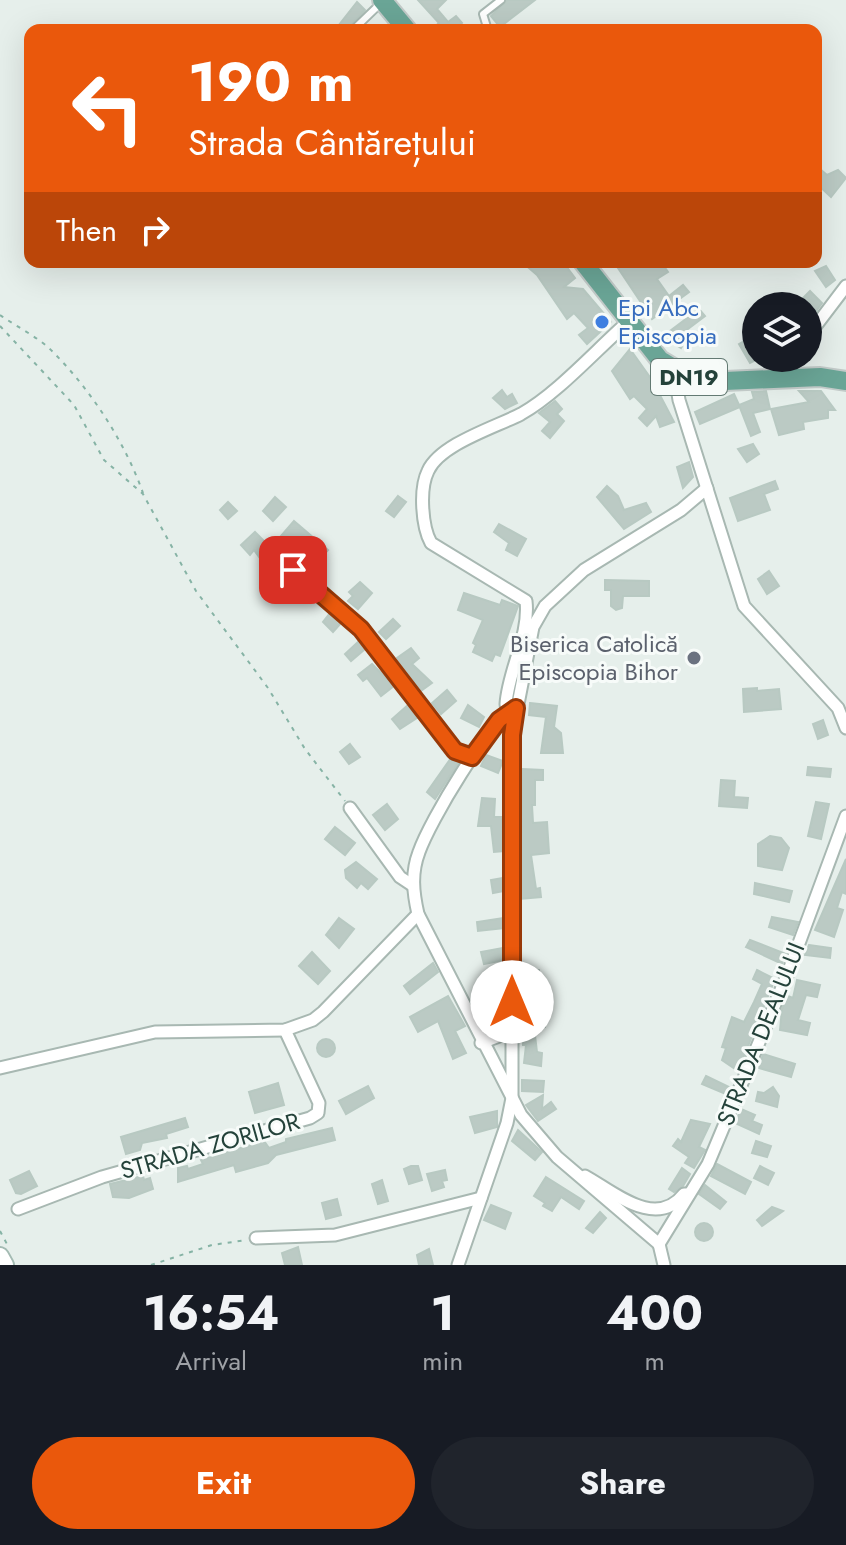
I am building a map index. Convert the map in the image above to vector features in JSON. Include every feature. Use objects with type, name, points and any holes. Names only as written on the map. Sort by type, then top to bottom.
[{"type":"main road","points":[[383,0],[402,24]]},
{"type":"main road","name":"DN19","points":[[588,268],[660,360],[690,378],[725,381],[772,376],[846,381]]},
{"type":"main road","points":[[0,1256],[5,1265]]},
{"type":"street","points":[[822,318],[846,286]]},
{"type":"street","points":[[516,708],[506,704],[506,699],[516,663],[526,601],[431,543],[427,536],[423,495],[428,471],[441,456],[469,438],[524,412],[628,322]]},
{"type":"street","points":[[674,370],[679,400],[744,606],[838,708],[846,728]]},
{"type":"street","points":[[772,376],[776,372]]},
{"type":"street","points":[[458,1265],[507,1123],[512,1098],[512,735],[533,627],[545,606],[584,570],[681,510],[707,488]]},
{"type":"street","points":[[293,570],[361,629],[455,751],[472,757]]},
{"type":"street","points":[[516,708],[499,720],[472,757],[419,852],[412,885],[418,914],[481,1043],[538,1136],[659,1244],[664,1265]]},
{"type":"street","points":[[350,808],[400,877],[412,885]]},
{"type":"street","name":"STRADA DEALULUI","points":[[659,1244],[708,1164],[788,973],[846,816]]},
{"type":"street","points":[[0,1068],[155,1032],[285,1030],[313,1020],[418,914]]},
{"type":"street","name":"STRADA ZORILOR","points":[[18,1209],[102,1177],[310,1118],[318,1113],[319,1103],[285,1030]]},
{"type":"street","points":[[481,1043],[512,1031]]},
{"type":"street","points":[[574,1170],[649,1210],[671,1207],[684,1194],[690,1195]]},
{"type":"street","points":[[256,1238],[335,1235],[481,1198]]},
{"type":"lane","points":[[359,24],[383,0]]},
{"type":"lane","points":[[486,24],[483,14],[501,0]]},
{"type":"path","points":[[0,315],[51,350],[101,412],[133,464],[143,494],[196,591],[268,688],[305,749],[350,808]]},
{"type":"path","points":[[0,326],[74,405],[104,460],[143,494]]},
{"type":"path","points":[[151,1265],[212,1245],[256,1238]]},
{"type":"building","points":[[418,0],[446,0],[437,9],[448,22],[456,16],[462,23],[439,23]]},
{"type":"building","points":[[507,0],[535,0],[504,24],[498,24],[491,16]]},
{"type":"building","points":[[357,2],[365,10],[352,24],[340,24]]},
{"type":"building","points":[[838,170],[846,178],[831,197],[822,189],[822,171],[827,175]]},
{"type":"building","points":[[826,266],[835,280],[826,287],[815,271]]},
{"type":"building","points":[[529,268],[568,268],[575,278],[564,287],[583,289],[611,322],[587,344],[579,335],[588,328],[574,313],[567,319]]},
{"type":"building","points":[[618,268],[665,268],[668,272],[657,279],[669,296],[683,285],[689,292],[652,319]]},
{"type":"building","points":[[699,309],[705,316],[684,332],[689,335],[681,348],[672,342],[676,339],[670,331]]},
{"type":"building","points":[[630,349],[652,380],[674,422],[660,427],[656,416],[647,426],[639,418],[647,409],[634,396],[630,399],[612,371]]},
{"type":"building","points":[[502,390],[507,397],[512,394],[517,403],[505,409],[493,398]]},
{"type":"building","points":[[766,391],[770,409],[753,413],[760,432],[751,436],[739,405],[754,399],[752,392]]},
{"type":"building","points":[[799,391],[821,391],[835,410],[828,410],[828,418],[803,422],[804,429],[779,435],[771,409],[809,402]]},
{"type":"building","points":[[734,394],[740,407],[700,424],[695,412]]},
{"type":"building","points":[[555,401],[562,409],[557,414],[564,421],[550,438],[542,431],[550,422],[539,413]]},
{"type":"building","points":[[753,444],[759,454],[747,462],[738,449]]},
{"type":"building","points":[[689,462],[693,477],[683,488],[677,467]]},
{"type":"building","points":[[775,481],[778,489],[764,494],[770,510],[738,521],[730,498]]},
{"type":"building","points":[[607,486],[618,496],[624,510],[646,503],[651,512],[624,529],[597,497]]},
{"type":"building","points":[[398,496],[406,502],[394,517],[386,511]]},
{"type":"building","points":[[275,497],[286,507],[273,521],[263,511]]},
{"type":"building","points":[[228,502],[237,511],[228,519],[220,510]]},
{"type":"building","points":[[294,521],[328,550],[317,562],[311,558],[306,562],[281,536]]},
{"type":"building","points":[[499,524],[526,539],[517,556],[506,550],[509,543],[494,532]]},
{"type":"building","points":[[255,532],[285,562],[273,576],[254,550],[250,555],[241,545]]},
{"type":"building","points":[[769,571],[779,586],[767,594],[758,579]]},
{"type":"building","points":[[605,580],[649,581],[649,596],[623,596],[622,608],[616,610],[611,606],[611,590],[605,590]]},
{"type":"building","points":[[360,582],[372,593],[358,609],[348,601],[353,596],[349,592]]},
{"type":"building","points":[[464,593],[500,605],[502,600],[518,606],[500,656],[495,654],[492,661],[473,652],[476,645],[473,643],[483,620],[458,610]]},
{"type":"building","points":[[330,613],[341,623],[333,632],[323,622]]},
{"type":"building","points":[[393,619],[400,626],[386,639],[379,632]]},
{"type":"building","points":[[359,641],[365,649],[351,661],[345,654]]},
{"type":"building","points":[[411,648],[419,658],[412,664],[432,683],[421,691],[398,663],[397,658]]},
{"type":"building","points":[[372,664],[394,686],[381,696],[367,678],[363,681],[358,675]]},
{"type":"building","points":[[757,688],[757,691],[779,689],[781,709],[744,712],[743,689]]},
{"type":"building","points":[[447,690],[456,701],[441,714],[432,703]]},
{"type":"building","points":[[530,703],[557,706],[554,727],[561,733],[563,753],[541,753],[546,717],[529,715]]},
{"type":"building","points":[[408,705],[417,718],[400,729],[392,719]]},
{"type":"building","points":[[468,705],[484,717],[479,727],[461,718]]},
{"type":"building","points":[[823,720],[828,735],[818,739],[813,724]]},
{"type":"building","points":[[350,744],[360,757],[349,764],[340,752]]},
{"type":"building","points":[[486,755],[503,761],[498,773],[481,766]]},
{"type":"building","points":[[451,758],[459,762],[435,799],[427,792]]},
{"type":"building","points":[[808,767],[831,769],[830,777],[807,775]]},
{"type":"building","points":[[522,769],[543,770],[543,780],[535,780],[533,823],[547,822],[549,853],[531,855],[536,889],[540,888],[541,897],[520,899]]},
{"type":"building","points":[[721,780],[735,781],[734,797],[748,798],[747,808],[719,806]]},
{"type":"building","points":[[482,798],[495,799],[494,817],[502,817],[504,851],[494,852],[491,826],[478,826]]},
{"type":"building","points":[[816,802],[829,804],[821,839],[808,836]]},
{"type":"building","points":[[387,804],[398,819],[385,830],[373,815]]},
{"type":"building","points":[[335,827],[355,843],[345,855],[325,839]]},
{"type":"building","points":[[770,836],[781,838],[789,848],[782,870],[758,866],[758,844]]},
{"type":"building","points":[[846,859],[846,894],[842,892],[837,908],[843,910],[834,937],[815,930]]},
{"type":"building","points":[[356,862],[377,879],[368,889],[361,883],[357,888],[346,878],[345,870]]},
{"type":"building","points":[[503,878],[504,891],[493,893],[491,880]]},
{"type":"building","points":[[755,883],[792,891],[789,902],[754,894]]},
{"type":"building","points":[[772,917],[798,922],[793,935],[769,927]]},
{"type":"building","points":[[339,918],[354,929],[339,948],[326,935]]},
{"type":"building","points":[[504,918],[504,928],[478,931],[477,922]]},
{"type":"building","points":[[750,940],[786,954],[782,964],[746,947]]},
{"type":"building","points":[[809,945],[831,948],[830,958],[805,955]]},
{"type":"building","points":[[503,948],[504,960],[484,964],[481,952]]},
{"type":"building","points":[[312,952],[330,971],[318,984],[299,966]]},
{"type":"building","points":[[433,963],[438,972],[410,994],[404,986]]},
{"type":"building","points":[[520,970],[539,970],[539,986],[520,986]]},
{"type":"building","points":[[757,970],[775,979],[738,1071],[722,1060],[726,1048],[722,1047],[732,1017],[744,1022],[754,1002],[762,984],[753,979]]},
{"type":"building","points":[[797,980],[820,985],[817,997],[806,995],[798,1020],[810,1023],[807,1035],[780,1030],[782,1009],[788,996],[793,998]]},
{"type":"building","points":[[448,996],[465,1026],[455,1031],[466,1053],[453,1059],[438,1021],[418,1032],[410,1017]]},
{"type":"building","points":[[485,1005],[492,1023],[485,1026],[476,1009]]},
{"type":"building","points":[[522,1013],[545,1016],[545,1027],[534,1027],[537,1052],[542,1053],[541,1066],[524,1063],[526,1045],[523,1045]]},
{"type":"building","points":[[326,1039],[335,1048],[326,1057],[317,1048]]},
{"type":"building","points":[[763,1054],[795,1064],[791,1077],[759,1068]]},
{"type":"building","points":[[706,1076],[731,1088],[728,1095],[702,1084]]},
{"type":"building","points":[[522,1080],[544,1081],[543,1092],[522,1091]]},
{"type":"building","points":[[278,1083],[284,1105],[255,1113],[249,1092]]},
{"type":"building","points":[[368,1086],[374,1098],[346,1114],[339,1101]]},
{"type":"building","points":[[773,1087],[779,1096],[777,1107],[756,1101],[758,1092],[764,1093]]},
{"type":"building","points":[[543,1095],[542,1109],[551,1102],[556,1109],[538,1121],[526,1105]]},
{"type":"building","points":[[741,1109],[755,1115],[752,1121],[762,1125],[759,1134],[735,1123]]},
{"type":"building","points":[[497,1111],[497,1127],[475,1133],[470,1117]]},
{"type":"building","points":[[185,1118],[188,1127],[166,1134],[167,1138],[142,1143],[140,1150],[126,1154],[121,1137]]},
{"type":"building","points":[[691,1120],[710,1124],[699,1147],[705,1150],[694,1168],[685,1163],[689,1157],[673,1146],[678,1139],[681,1142]]},
{"type":"building","points":[[332,1128],[335,1140],[276,1155],[268,1163],[236,1172],[234,1165],[178,1182],[178,1168],[187,1166],[188,1169],[203,1164],[201,1160],[264,1141],[269,1148],[286,1142],[286,1139]]},
{"type":"building","points":[[518,1130],[542,1152],[535,1160],[512,1141]]},
{"type":"building","points":[[756,1141],[771,1146],[767,1157],[752,1153]]},
{"type":"building","points":[[717,1164],[751,1182],[745,1194],[711,1176]]},
{"type":"building","points":[[418,1166],[422,1180],[409,1184],[404,1169]]},
{"type":"building","points":[[760,1166],[774,1173],[768,1185],[754,1178]]},
{"type":"building","points":[[682,1168],[690,1174],[683,1186],[674,1192],[669,1189]]},
{"type":"building","points":[[445,1170],[447,1180],[442,1181],[444,1187],[432,1191],[427,1174]]},
{"type":"building","points":[[29,1171],[37,1186],[21,1194],[16,1193],[10,1180]]},
{"type":"building","points":[[143,1176],[144,1180],[150,1178],[153,1189],[129,1198],[113,1197],[110,1184]]},
{"type":"building","points":[[546,1177],[584,1201],[579,1209],[561,1197],[552,1211],[543,1206],[545,1203],[534,1196]]},
{"type":"building","points":[[382,1180],[388,1201],[378,1204],[372,1184]]},
{"type":"building","points":[[705,1185],[726,1202],[720,1209],[699,1194]]},
{"type":"building","points":[[337,1199],[341,1215],[326,1219],[322,1203]]},
{"type":"building","points":[[491,1205],[511,1213],[505,1229],[484,1220]]},
{"type":"building","points":[[772,1207],[783,1211],[762,1226],[757,1220]]},
{"type":"building","points":[[600,1212],[606,1218],[593,1233],[586,1228]]},
{"type":"building","points":[[704,1223],[713,1232],[704,1241],[695,1232]]},
{"type":"building","points":[[298,1247],[302,1265],[285,1265],[282,1253]]},
{"type":"building","points":[[429,1249],[433,1265],[419,1265],[417,1255]]},
{"type":"place","name":"Epi Abc Episcopia","points":[[602,322]]},
{"type":"place","name":"Biserica Catolică Episcopia Bihor","points":[[694,658]]},
{"type":"route","points":[[293,570],[361,629],[455,751],[472,757],[499,720],[516,708],[512,735],[512,1002]]}]
